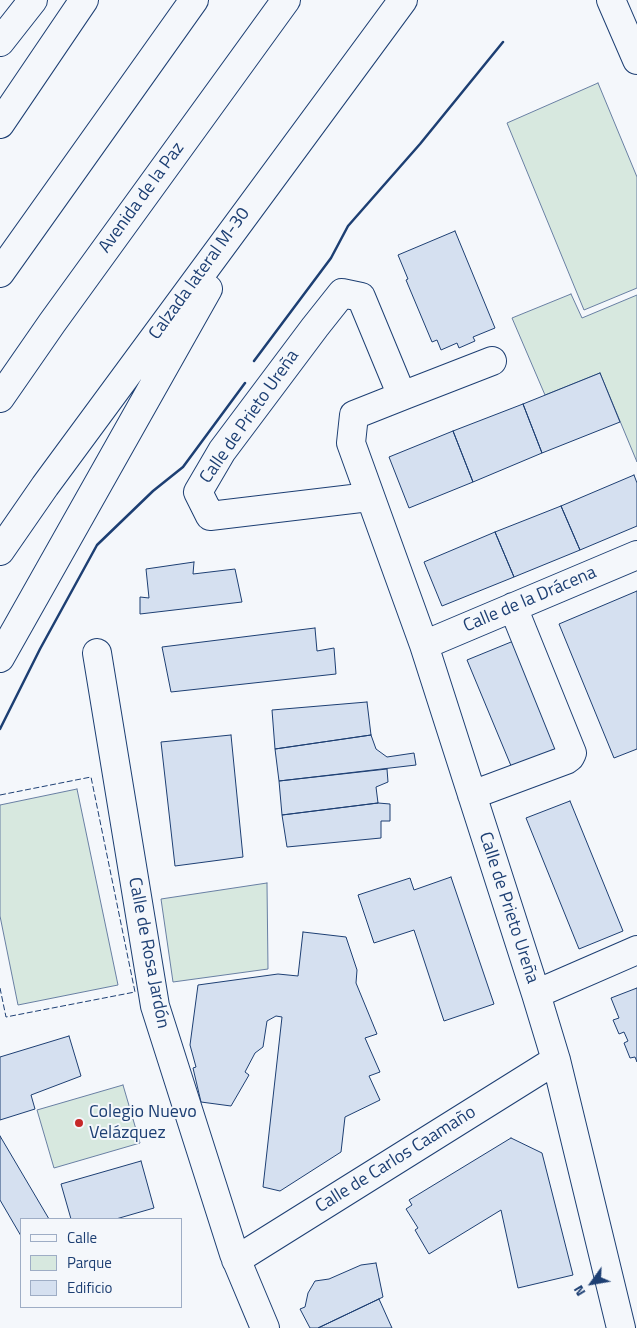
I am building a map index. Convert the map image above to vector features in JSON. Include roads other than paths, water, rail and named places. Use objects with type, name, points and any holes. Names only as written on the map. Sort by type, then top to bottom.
[{"type":"main road","points":[[0,42],[33,0]]},
{"type":"main road","points":[[0,124],[84,0]]},
{"type":"main road","points":[[0,273],[194,0]]},
{"type":"main road","name":"Avenida de la Paz","points":[[0,398],[52,323],[286,0]]},
{"type":"main road","name":"Calzada lateral M-30","points":[[0,551],[45,486],[403,0]]},
{"type":"main road","points":[[611,0],[637,60]]},
{"type":"main road","points":[[0,658],[269,181]]},
{"type":"main road","name":"Calle de Prieto Ureña","points":[[369,497],[210,516],[198,492],[222,451],[342,293],[361,297],[402,396]]},
{"type":"main road","name":"Calle de Prieto Ureña","points":[[492,361],[354,415],[351,443],[424,645],[536,994],[556,1060],[621,1328]]},
{"type":"main road","name":"Calle de la Drácena","points":[[424,645],[637,555]]},
{"type":"main road","points":[[472,795],[566,760],[572,754],[513,607]]},
{"type":"main road","name":"Calle de Rosa Jardón","points":[[97,653],[154,1006],[236,1259],[265,1328]]},
{"type":"main road","points":[[536,994],[637,950]]},
{"type":"main road","name":"Calle de Carlos Caamaño","points":[[236,1259],[556,1060]]},
{"type":"place","name":"Colegio Nuevo Velázquez","points":[[79,1123]]}]
